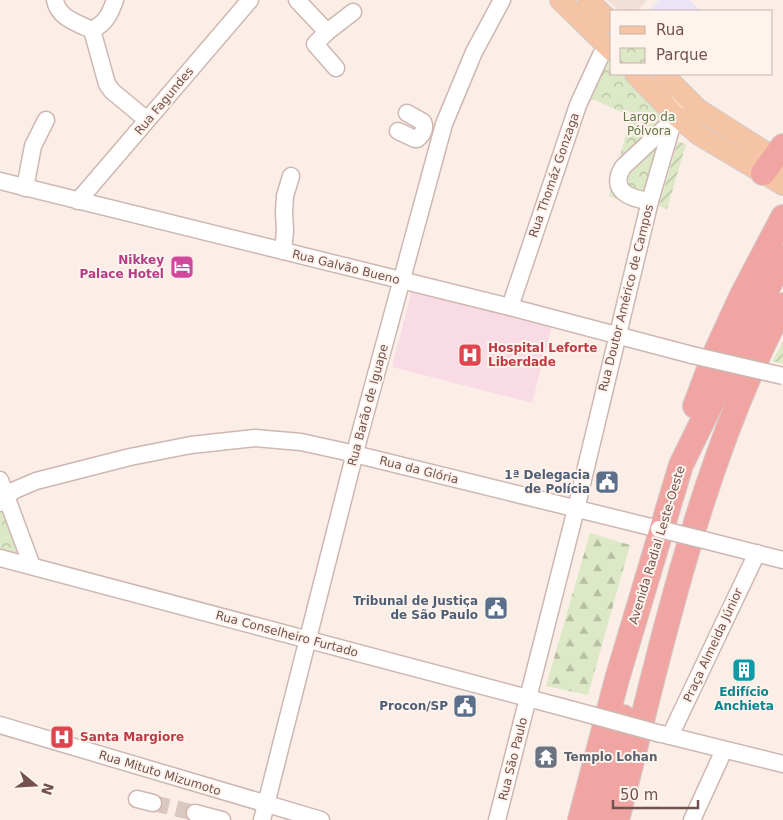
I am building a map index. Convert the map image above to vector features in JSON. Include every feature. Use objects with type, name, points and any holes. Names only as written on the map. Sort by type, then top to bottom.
[{"type":"highway","points":[[681,466],[690,416],[713,358],[783,216]]},
{"type":"highway","name":"Avenida Radial Leste-Oeste","points":[[580,820],[617,679],[681,466],[783,257]]},
{"type":"highway","points":[[617,820],[704,494],[743,388],[783,305]]},
{"type":"highway","points":[[598,820],[624,711],[617,679]]},
{"type":"highway","points":[[629,820],[640,774],[635,750]]},
{"type":"main road","points":[[560,0],[610,49]]},
{"type":"main road","points":[[588,0],[610,21]]},
{"type":"main road","points":[[636,75],[674,119],[699,135],[776,160]]},
{"type":"main road","points":[[664,75],[698,108],[776,160],[783,185]]},
{"type":"street","points":[[55,0],[60,13],[92,30],[102,26],[108,19],[115,0]]},
{"type":"street","name":"Rua Fagundes","points":[[78,201],[250,0]]},
{"type":"street","points":[[297,0],[327,32]]},
{"type":"street","name":"Rua Barão de Iguape","points":[[264,812],[355,454],[444,124],[474,52],[502,0]]},
{"type":"street","points":[[336,68],[315,44],[353,12]]},
{"type":"street","points":[[92,30],[107,84],[112,91],[148,120]]},
{"type":"street","name":"Rua Thomáz Gonzaga","points":[[510,307],[578,105],[602,55],[610,49]]},
{"type":"street","name":"Rua Doutor Américo de Campos","points":[[576,509],[650,201],[674,119],[678,88]]},
{"type":"street","points":[[398,131],[417,140],[422,133],[424,128],[423,122],[407,113]]},
{"type":"street","points":[[650,201],[627,196],[620,187],[618,176],[623,166],[674,119]]},
{"type":"street","points":[[25,188],[33,146],[46,120]]},
{"type":"street","points":[[422,133],[440,140]]},
{"type":"street","points":[[283,251],[286,231],[285,196],[291,176]]},
{"type":"street","name":"Rua Galvão Bueno","points":[[0,181],[510,307],[692,356],[783,376]]},
{"type":"street","name":"Rua da Glória","points":[[3,500],[15,490],[36,480],[130,457],[191,445],[254,438],[302,442],[355,454],[783,560]]},
{"type":"street","points":[[0,480],[3,500],[32,566]]},
{"type":"street","points":[[528,698],[576,509]]},
{"type":"street","name":"Praça Almeida Júnior","points":[[666,735],[756,554]]},
{"type":"street","name":"Rua Conselheiro Furtado","points":[[0,558],[666,735]]},
{"type":"street","name":"Rua São Paulo","points":[[498,820],[528,698]]},
{"type":"street","name":"Rua Mituto Mizumoto","points":[[0,725],[264,812],[321,820]]},
{"type":"street","points":[[666,735],[783,764]]},
{"type":"street","points":[[692,820],[724,750]]},
{"type":"street","points":[[195,813],[222,820]]},
{"type":"shaded area","points":[[607,0],[647,0],[638,10],[618,10]]},
{"type":"shaded area","points":[[659,0],[689,0],[700,10],[649,10]]},
{"type":"shaded area","name":"Hospital Leforte Liberdade","points":[[412,290],[552,326],[532,403],[392,367]]},
{"type":"green space","name":"Largo da Pólvora","points":[[608,56],[610,58],[610,75],[629,75],[671,116],[649,200],[632,203],[609,196],[629,123],[629,112],[627,110],[626,114],[595,100],[589,100]]},
{"type":"green space","points":[[679,142],[686,144],[667,209],[659,206]]},
{"type":"green space","points":[[783,342],[783,364],[772,361]]},
{"type":"green space","points":[[6,503],[28,561],[0,553],[0,510]]},
{"type":"green space","points":[[590,533],[630,545],[588,695],[546,686]]},
{"type":"tunnel","points":[[153,803],[195,813]]},
{"type":"place","name":"Nikkey Palace Hotel","points":[[182,267]]},
{"type":"place","name":"Hospital Leforte Liberdade","points":[[470,355]]},
{"type":"place","name":"1ª Delegacia de Polícia","points":[[607,482]]},
{"type":"place","name":"Tribunal de Justiça de São Paulo","points":[[496,608]]},
{"type":"place","name":"Edifício Anchieta","points":[[744,670]]},
{"type":"place","name":"Procon/SP","points":[[465,706]]},
{"type":"place","name":"Santa Margiore","points":[[62,737]]},
{"type":"place","name":"Templo Lohan","points":[[546,757]]}]
